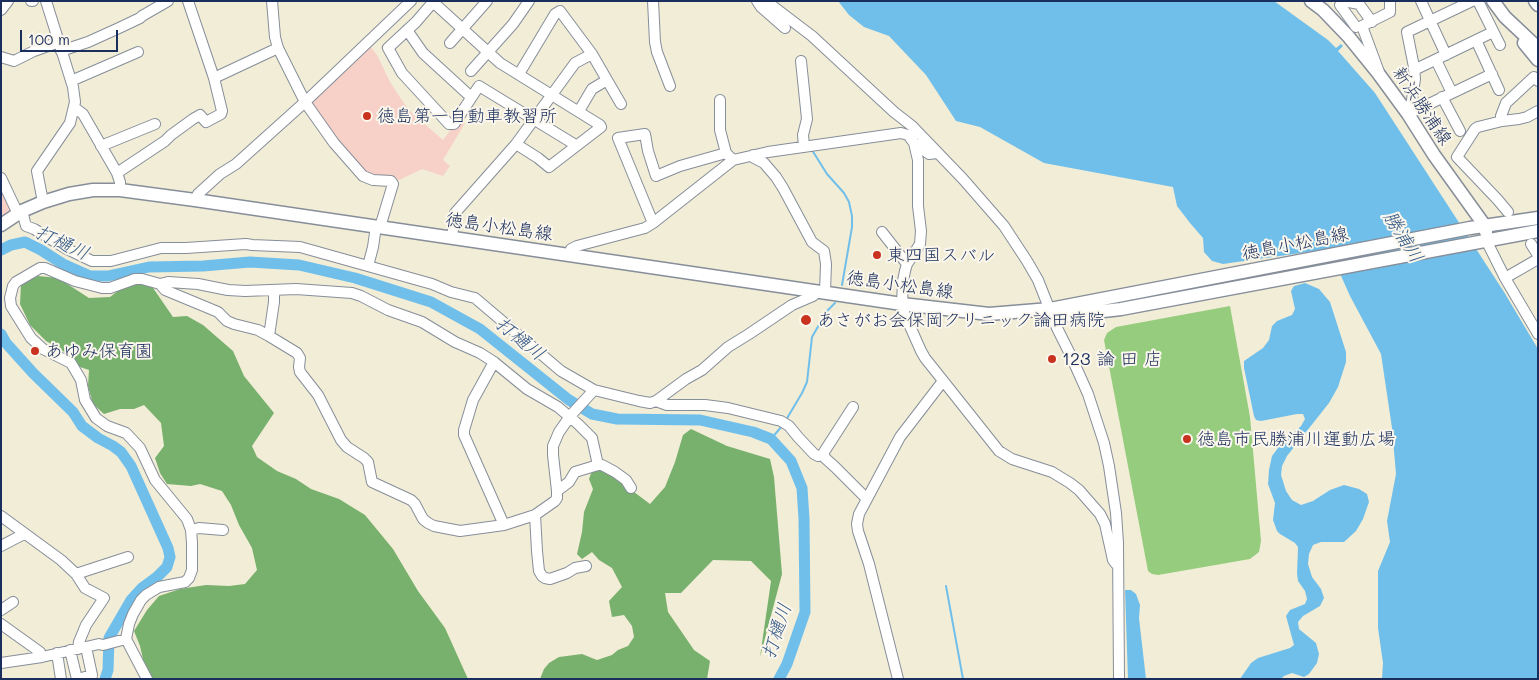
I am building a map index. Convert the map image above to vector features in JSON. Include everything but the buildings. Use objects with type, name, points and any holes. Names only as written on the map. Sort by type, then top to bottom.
[{"type":"main road","name":"新浜勝浦線","points":[[1312,1],[1323,10],[1360,28],[1380,76],[1485,226],[1483,243]]},
{"type":"main road","points":[[1493,1],[1538,60]]},
{"type":"main road","points":[[1535,1],[1538,5]]},
{"type":"main road","points":[[1505,17],[1538,48]]},
{"type":"main road","name":"徳島小松島線","points":[[1,225],[20,212],[69,194],[93,190],[120,190],[378,226],[902,304],[976,313],[1033,316],[1470,228],[1538,218]]},
{"type":"main road","name":"徳島小松島線","points":[[1068,310],[1121,309],[1483,243],[1538,231]]},
{"type":"street","points":[[1,10],[8,1]]},
{"type":"street","points":[[43,202],[37,171],[70,122],[75,108],[75,95],[46,1]]},
{"type":"street","points":[[1,57],[14,61],[34,51],[88,42],[140,18],[168,1]]},
{"type":"street","points":[[117,172],[165,141],[200,115],[206,122],[221,114],[222,111],[214,78],[188,1]]},
{"type":"street","points":[[272,1],[275,37],[278,48],[305,102],[334,143],[363,176],[373,180],[391,181],[393,184],[378,226],[368,266]]},
{"type":"street","points":[[195,200],[198,194],[213,180],[236,164],[305,102],[411,1]]},
{"type":"street","points":[[450,43],[487,1]]},
{"type":"street","points":[[471,71],[513,24],[529,1]]},
{"type":"street","points":[[653,1],[655,42],[670,86]]},
{"type":"street","points":[[757,1],[761,7],[785,28]]},
{"type":"street","points":[[766,1],[812,36],[912,126],[964,179],[1004,226],[1028,261],[1038,280],[1057,328],[1088,394],[1104,443],[1112,483],[1118,543],[1119,679]]},
{"type":"street","points":[[1360,28],[1390,12],[1390,1]]},
{"type":"street","points":[[1421,1],[1446,55]]},
{"type":"street","points":[[1408,114],[1412,100],[1414,70],[1407,32],[1472,1]]},
{"type":"street","points":[[1478,1],[1500,45]]},
{"type":"street","points":[[516,144],[548,167],[600,127],[600,125],[500,63],[433,2],[388,48],[402,73],[449,124],[454,124],[479,86],[575,146]]},
{"type":"street","points":[[519,74],[555,14],[560,11],[592,54],[621,104]]},
{"type":"street","points":[[407,30],[423,53],[471,97]]},
{"type":"street","points":[[1414,70],[1493,32]]},
{"type":"street","points":[[1476,40],[1499,90]]},
{"type":"street","points":[[214,78],[278,48]]},
{"type":"street","points":[[71,81],[138,52]]},
{"type":"street","points":[[452,237],[455,213],[516,144],[575,64],[592,54]]},
{"type":"street","points":[[1436,60],[1460,131]]},
{"type":"street","points":[[802,61],[807,119],[803,134],[804,146]]},
{"type":"street","points":[[1408,114],[1492,74]]},
{"type":"street","points":[[1502,121],[1501,116],[1506,103],[1534,77],[1538,81]]},
{"type":"street","points":[[578,111],[592,89],[607,80]]},
{"type":"street","points":[[720,100],[720,130],[729,157]]},
{"type":"street","points":[[75,108],[83,114],[117,172],[120,190]]},
{"type":"street","points":[[1508,212],[1457,157],[1475,129],[1502,121],[1519,120],[1538,111]]},
{"type":"street","points":[[902,119],[918,160],[918,206],[921,231],[918,249],[907,264],[903,281],[902,304],[921,351],[999,451],[1012,459],[1052,472],[1079,490],[1097,510],[1105,524],[1113,560],[1118,565]]},
{"type":"street","points":[[101,146],[154,124]]},
{"type":"street","points":[[653,223],[618,138],[645,134],[656,176],[689,163],[895,133],[901,133],[911,139],[929,154],[937,153]]},
{"type":"street","points":[[1,178],[26,226],[34,228],[67,250],[92,260],[111,261],[160,248],[246,244],[300,246],[475,298],[561,371],[592,391],[650,403],[656,401],[702,370],[742,338],[792,306],[822,292],[826,264],[824,251],[812,242],[784,188],[776,177],[764,163],[754,158],[753,155]]},
{"type":"street","points":[[570,255],[571,249],[577,246],[645,228],[729,157]]},
{"type":"street","points":[[882,232],[907,264]]},
{"type":"street","points":[[1483,243],[1538,334]]},
{"type":"street","points":[[1504,278],[1538,257],[1531,244]]},
{"type":"street","points":[[147,679],[126,639],[133,614],[146,595],[159,587],[185,582],[189,578],[192,570],[191,530],[187,519],[155,480],[140,448],[126,433],[107,426],[96,418],[85,400],[81,380],[71,363],[43,349],[31,338],[11,306],[4,303],[10,298],[16,282],[40,268],[45,268],[75,281],[102,288],[110,288],[135,279],[142,279],[160,284],[168,282],[198,284],[245,291],[296,289],[346,292],[361,296],[388,310],[422,322],[455,342],[480,353],[527,389],[558,407],[592,438],[598,465]]},
{"type":"street","points":[[160,284],[165,290],[218,312],[227,321],[269,336],[297,353],[300,358],[300,372],[318,395],[347,447],[368,462],[372,482],[411,500],[423,518],[434,526],[460,531],[504,525],[535,515],[554,502],[557,491],[553,446],[564,424],[592,391]]},
{"type":"street","points":[[269,336],[274,290]]},
{"type":"street","points":[[1518,300],[1523,301],[1538,319]]},
{"type":"street","points":[[494,362],[473,400],[464,435],[504,525]]},
{"type":"street","points":[[898,679],[869,564],[858,531],[860,514],[866,499],[900,437],[943,381]]},
{"type":"street","points":[[656,401],[667,405],[728,408],[781,421],[789,426],[814,454],[818,456],[824,455]]},
{"type":"street","points":[[853,407],[824,452],[824,455],[866,499]]},
{"type":"street","points":[[557,491],[569,482],[575,472],[598,465],[602,465],[615,472],[626,480],[631,488]]},
{"type":"street","points":[[1105,524],[1112,483]]},
{"type":"street","points":[[535,515],[537,551],[542,576],[550,579],[575,568],[586,566]]},
{"type":"street","points":[[1,516],[61,560],[76,574],[85,588],[104,598],[86,625],[79,642],[78,649],[77,679],[92,675],[78,649]]},
{"type":"street","points":[[191,530],[199,528],[223,530]]},
{"type":"street","points":[[1,546],[24,534]]},
{"type":"street","points":[[76,574],[128,557]]},
{"type":"street","points":[[1,610],[12,602]]},
{"type":"street","points":[[1,624],[40,652],[42,657]]},
{"type":"street","points":[[1,663],[42,657],[126,639]]},
{"type":"street","points":[[57,653],[61,679]]},
{"type":"shaded area","name":"徳島第一自動車教習所","points":[[369,45],[377,55],[390,82],[403,102],[412,113],[443,140],[459,119],[465,123],[443,160],[450,166],[443,176],[422,169],[397,181],[368,176],[347,155],[310,101]]},
{"type":"shaded area","points":[[1,184],[11,211],[2,216],[1,215]]},
{"type":"green space","points":[[38,276],[58,278],[89,298],[110,297],[127,284],[151,285],[173,317],[187,316],[203,325],[233,351],[244,376],[274,413],[252,446],[257,457],[277,471],[296,479],[311,489],[339,499],[365,515],[393,549],[418,591],[445,628],[468,679],[151,679],[145,668],[134,631],[147,610],[159,596],[180,589],[206,585],[229,586],[245,584],[257,570],[252,548],[222,491],[200,484],[191,486],[167,484],[160,473],[155,458],[164,446],[161,423],[144,405],[134,409],[120,409],[104,414],[93,404],[88,386],[89,370],[80,367],[63,351],[46,341],[30,325],[20,304],[21,284]]},
{"type":"green space","name":"徳島市民勝浦川運動広場","points":[[1230,306],[1250,417],[1261,541],[1259,552],[1250,559],[1158,575],[1152,574],[1148,571],[1104,340],[1107,333],[1116,327]]},
{"type":"green space","points":[[691,429],[727,446],[770,459],[774,477],[782,574],[760,657],[771,581],[751,561],[713,560],[681,593],[665,593],[668,612],[694,650],[710,661],[707,679],[540,679],[549,663],[559,657],[582,654],[597,660],[612,655],[628,646],[634,637],[632,626],[624,615],[612,617],[609,601],[622,587],[612,568],[599,560],[592,552],[582,559],[577,554],[584,512],[593,489],[589,479],[592,471],[606,471],[650,504],[665,487],[683,435]]},
{"type":"water","name":"勝浦川","points":[[838,1],[1274,1],[1328,40],[1336,48],[1341,44],[1343,46],[1338,51],[1375,93],[1504,292],[1538,349],[1538,679],[1382,679],[1383,663],[1378,628],[1378,571],[1390,542],[1387,521],[1396,474],[1392,428],[1381,354],[1350,296],[1329,249],[1223,264],[1212,261],[1204,252],[1203,238],[1177,206],[1173,187],[1044,163],[980,127],[956,121],[926,75],[889,36],[864,27],[849,15]]},
{"type":"water","points":[[1305,283],[1319,289],[1330,302],[1346,352],[1346,362],[1338,387],[1329,403],[1287,456],[1282,466],[1281,475],[1286,491],[1292,500],[1301,505],[1344,485],[1359,489],[1367,494],[1369,502],[1356,531],[1344,542],[1321,542],[1313,545],[1309,554],[1308,564],[1312,577],[1321,589],[1324,598],[1320,606],[1303,616],[1298,622],[1299,629],[1316,643],[1319,654],[1317,663],[1309,674],[1304,677],[1292,673],[1281,679],[1240,679],[1251,663],[1258,658],[1294,645],[1286,616],[1290,610],[1305,604],[1307,599],[1305,591],[1298,581],[1298,547],[1277,531],[1273,520],[1275,503],[1268,484],[1272,456],[1301,426],[1305,419],[1303,414],[1297,414],[1261,421],[1256,420],[1244,368],[1244,361],[1263,348],[1269,340],[1272,326],[1277,321],[1292,315],[1295,309],[1291,291],[1294,286]]},
{"type":"water","points":[[1125,590],[1131,590],[1136,594],[1140,605],[1139,618],[1146,679],[1128,679]]},
{"type":"waterway","points":[[812,150],[827,174],[844,193],[849,202],[852,227],[842,285]]},
{"type":"waterway","name":"打樋川","points":[[1,250],[11,245],[25,242],[63,264],[90,276],[108,276],[149,267],[203,266],[250,262],[299,265],[355,278],[431,302],[480,329],[569,400],[592,414],[617,419],[700,420],[753,432],[771,439],[791,461],[802,488],[804,519],[805,612],[787,664],[779,679]]},
{"type":"waterway","points":[[786,420],[807,382],[812,337],[827,311],[835,303]]},
{"type":"waterway","name":"打樋川","points":[[1,334],[6,343],[33,373],[73,412],[82,426],[121,452],[131,466],[168,548],[170,557],[167,567],[131,600],[109,638],[108,670],[105,679]]},
{"type":"waterway","points":[[771,439],[782,426]]},
{"type":"waterway","points":[[946,586],[963,679]]},
{"type":"place","name":"徳島第一自動車教習所","points":[[367,116]]},
{"type":"place","name":"東四国スバル","points":[[877,255]]},
{"type":"place","name":"あさがお会保岡クリニック論田病院","points":[[806,320]]},
{"type":"place","name":"あゆみ保育園","points":[[35,351]]},
{"type":"place","name":"123 論 田 店","points":[[1052,359]]},
{"type":"place","name":"徳島市民勝浦川運動広場","points":[[1187,439]]}]
